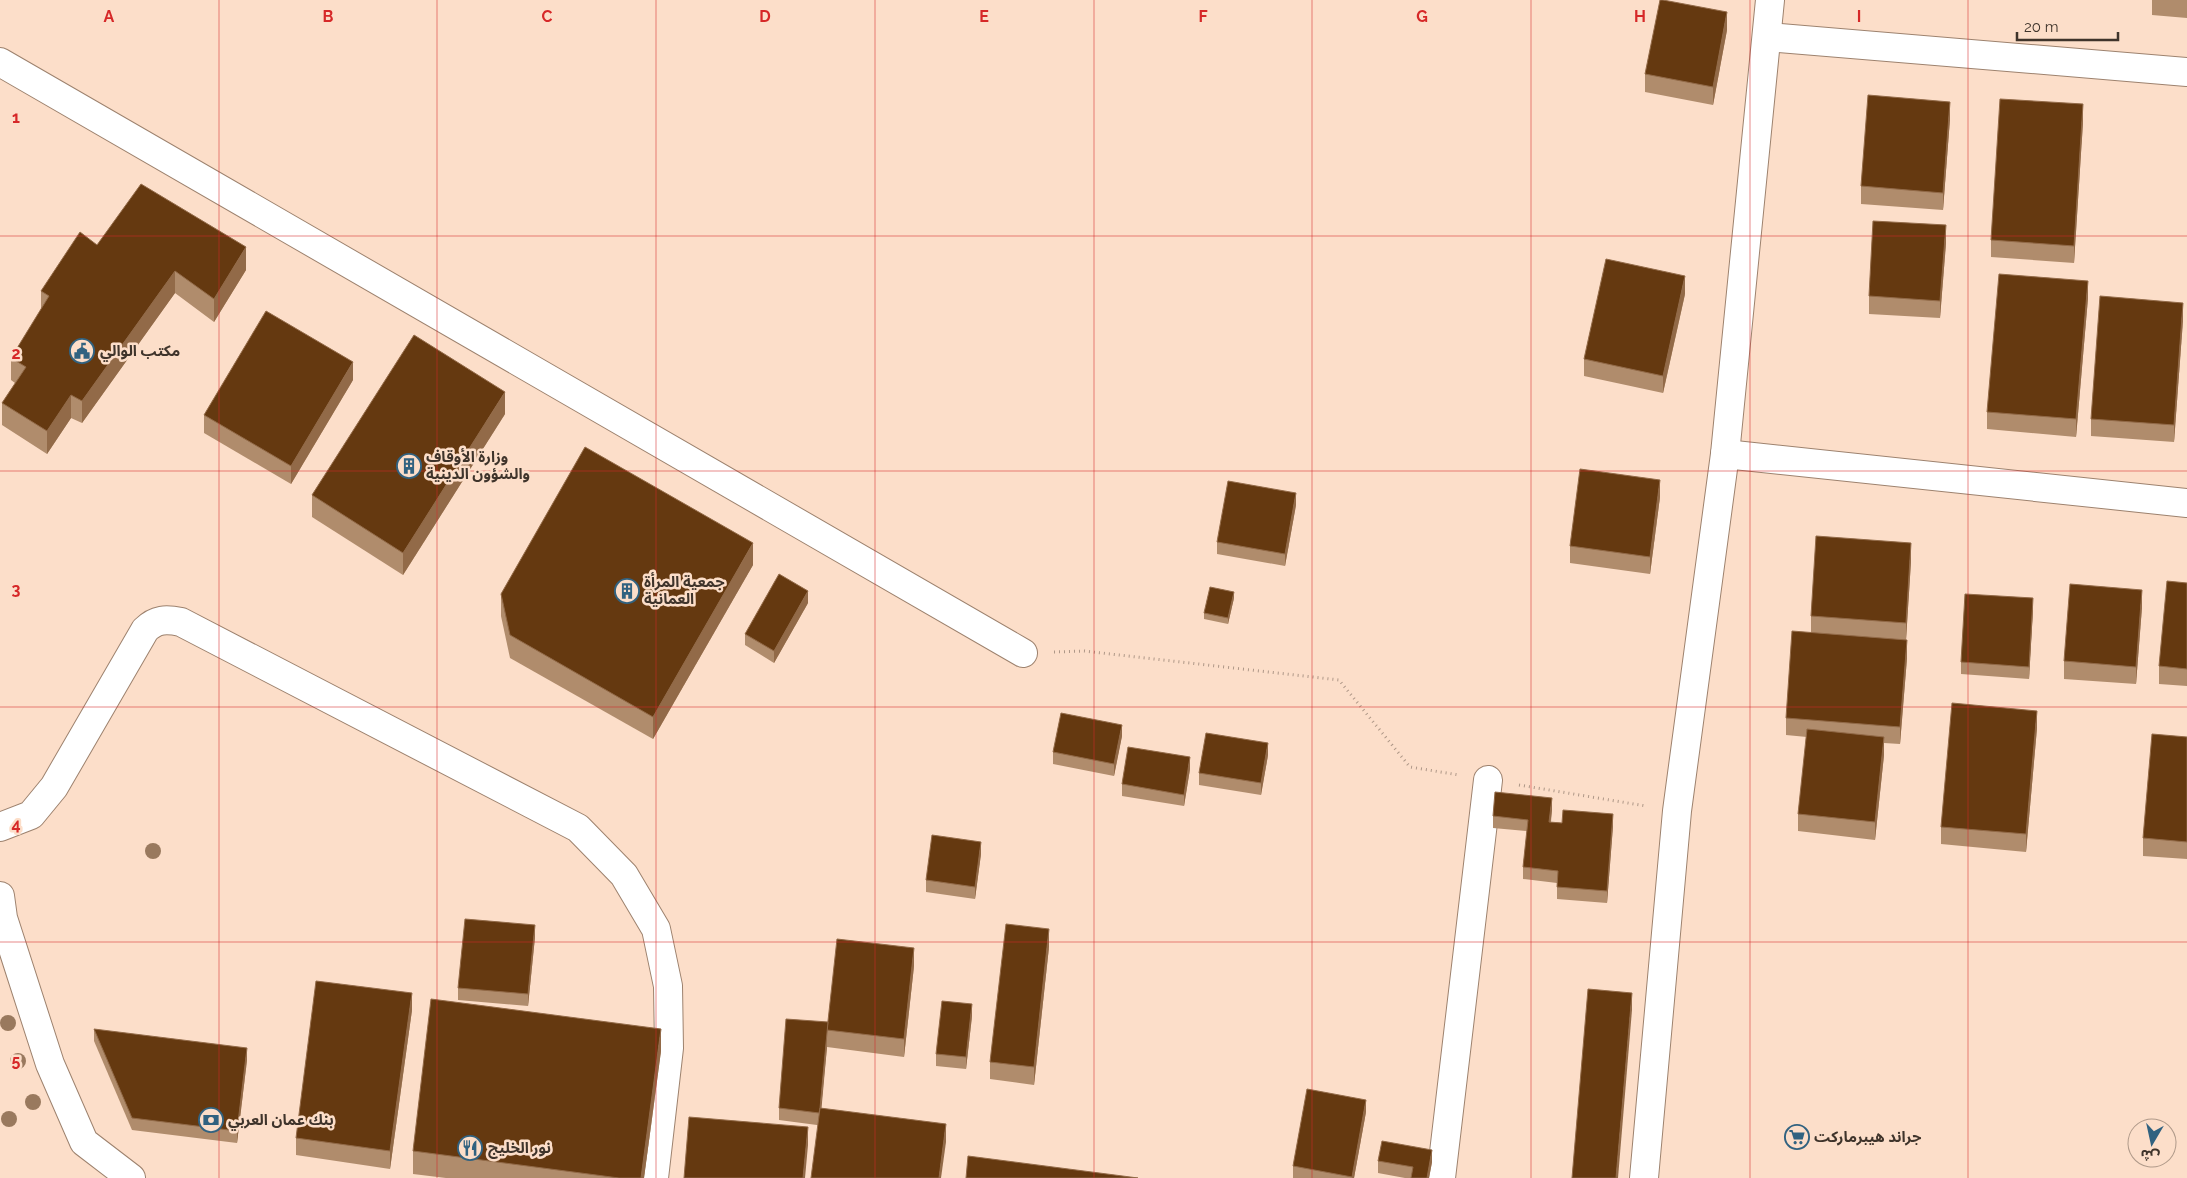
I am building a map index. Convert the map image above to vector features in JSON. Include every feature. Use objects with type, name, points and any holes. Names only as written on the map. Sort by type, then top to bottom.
[{"type":"street","points":[[1644,1178],[1677,811],[1724,454],[1768,37],[1770,0]]},
{"type":"street","points":[[1768,37],[2187,72]]},
{"type":"street","points":[[0,62],[1023,653]]},
{"type":"street","points":[[1724,454],[2187,503]]},
{"type":"street","points":[[0,827],[31,815],[54,787],[145,630],[153,622],[166,619],[181,622],[578,828],[624,875],[656,929],[668,986],[669,1048],[654,1178]]},
{"type":"street","points":[[1440,1178],[1488,780]]},
{"type":"street","points":[[0,896],[3,918],[50,1064],[84,1142],[131,1178]]},
{"type":"path","points":[[1023,653],[1084,651],[1339,680],[1410,767],[1677,811]]},
{"type":"building","points":[[1660,0],[1727,12],[1713,87],[1645,74]]},
{"type":"building","points":[[1868,95],[1950,102],[1943,193],[1861,186]]},
{"type":"building","points":[[2000,99],[2083,104],[2074,246],[1991,240]]},
{"type":"building","name":"مكتب الوالي","points":[[141,184],[246,247],[214,299],[175,271],[82,401],[71,395],[47,431],[2,403],[26,367],[11,358],[49,296],[41,291],[80,232],[97,245]]},
{"type":"building","points":[[1873,221],[1946,225],[1940,301],[1869,296]]},
{"type":"building","points":[[1606,259],[1685,276],[1663,376],[1584,359]]},
{"type":"building","points":[[1999,274],[2088,281],[2076,419],[1987,412]]},
{"type":"building","points":[[2100,296],[2183,303],[2174,425],[2091,419]]},
{"type":"building","points":[[266,311],[353,362],[291,466],[204,415]]},
{"type":"building","name":"وزارة الأوقاف والشؤون الدينية","points":[[414,335],[505,392],[403,553],[312,495]]},
{"type":"building","name":"جمعية المرأة العمانية","points":[[585,447],[753,543],[653,717],[510,635],[501,594]]},
{"type":"building","points":[[1580,469],[1660,480],[1650,557],[1570,546]]},
{"type":"building","points":[[1228,481],[1296,493],[1285,554],[1217,542]]},
{"type":"building","points":[[1816,536],[1911,543],[1906,623],[1811,616]]},
{"type":"building","points":[[779,574],[808,591],[774,651],[745,634]]},
{"type":"building","points":[[2167,581],[2187,583],[2187,669],[2159,666]]},
{"type":"building","points":[[2070,584],[2142,590],[2136,667],[2064,661]]},
{"type":"building","points":[[1210,587],[1234,592],[1228,618],[1204,613]]},
{"type":"building","points":[[1965,594],[2033,598],[2029,667],[1961,662]]},
{"type":"building","points":[[1792,631],[1907,640],[1900,727],[1786,718]]},
{"type":"building","points":[[1952,703],[2037,711],[2026,834],[1941,827]]},
{"type":"building","points":[[1061,713],[1122,725],[1114,764],[1053,752]]},
{"type":"building","points":[[1807,729],[1884,737],[1875,822],[1798,814]]},
{"type":"building","points":[[1206,733],[1268,743],[1261,783],[1199,773]]},
{"type":"building","points":[[2152,734],[2187,737],[2187,842],[2143,838]]},
{"type":"building","points":[[1128,747],[1190,757],[1184,795],[1122,784]]},
{"type":"building","points":[[1495,792],[1552,798],[1549,822],[1562,823],[1563,810],[1613,814],[1607,891],[1557,887],[1558,871],[1523,867],[1528,820],[1493,816]]},
{"type":"building","points":[[932,835],[981,842],[975,887],[926,880]]},
{"type":"building","points":[[465,919],[535,925],[528,994],[458,988]]},
{"type":"building","points":[[1006,924],[1049,929],[1034,1067],[990,1062]]},
{"type":"building","points":[[837,939],[914,948],[904,1039],[827,1030]]},
{"type":"building","points":[[316,981],[412,993],[390,1151],[296,1138]]},
{"type":"building","points":[[1588,989],[1632,993],[1616,1178],[1572,1178]]},
{"type":"building","points":[[431,999],[661,1029],[641,1178],[619,1178],[413,1151]]},
{"type":"building","points":[[942,1001],[972,1004],[966,1057],[936,1054]]},
{"type":"building","points":[[786,1019],[828,1022],[819,1113],[779,1108]]},
{"type":"building","points":[[94,1029],[247,1048],[237,1131],[132,1118]]},
{"type":"building","points":[[1307,1089],[1366,1100],[1352,1177],[1293,1166]]},
{"type":"building","points":[[820,1108],[946,1124],[939,1178],[811,1178]]},
{"type":"building","points":[[689,1117],[808,1127],[803,1178],[684,1178]]},
{"type":"building","points":[[1382,1141],[1432,1150],[1427,1178],[1411,1178],[1413,1167],[1378,1161]]},
{"type":"building","points":[[968,1156],[1138,1178],[966,1178]]},
{"type":"place","name":"مكتب الوالي","points":[[82,351]]},
{"type":"place","name":"وزارة الأوقاف والشؤون الدينية","points":[[409,466]]},
{"type":"place","name":"جمعية المرأة العمانية","points":[[627,591]]},
{"type":"place","name":"بنك عمان العربي","points":[[211,1120]]},
{"type":"place","name":"جراند ه‍يبرماركت","points":[[1797,1137]]},
{"type":"place","name":"نور الخليج","points":[[470,1148]]}]
